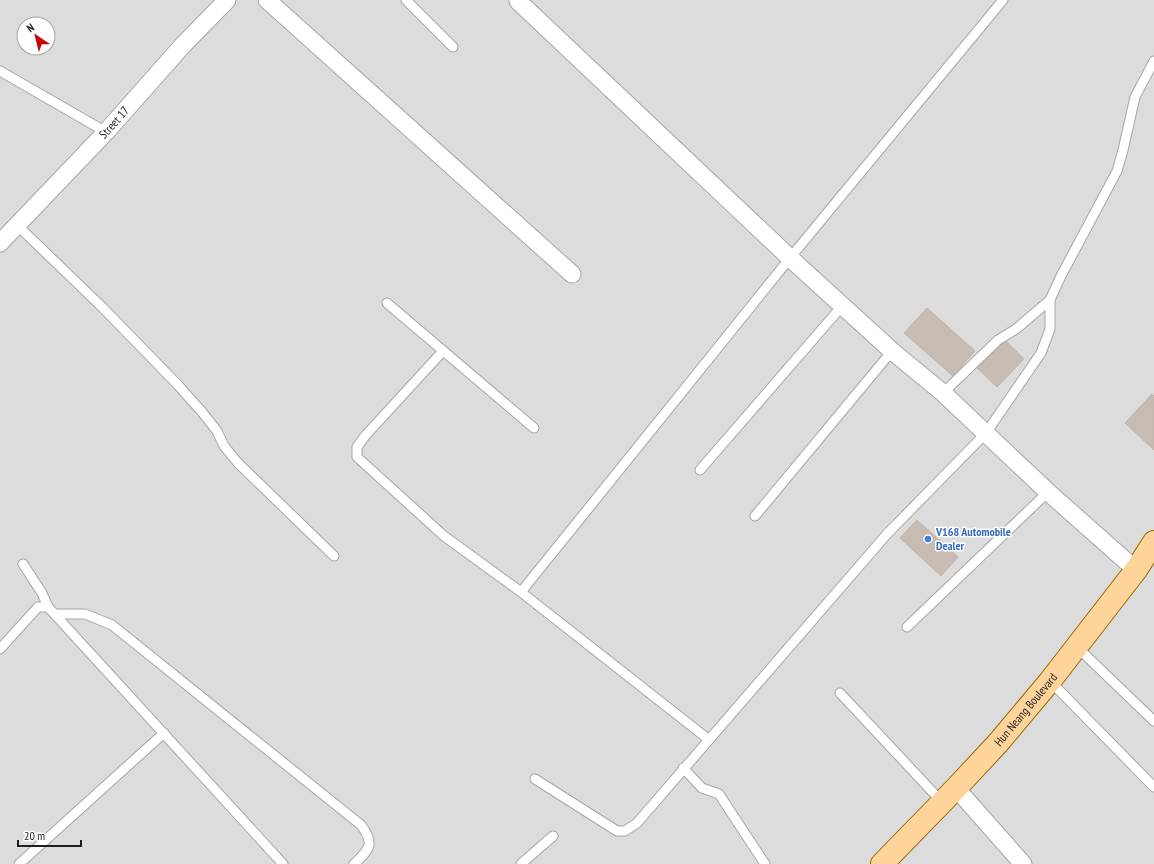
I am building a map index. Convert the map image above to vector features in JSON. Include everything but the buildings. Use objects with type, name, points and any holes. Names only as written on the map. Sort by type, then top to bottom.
[{"type":"main road","name":"Hun Neang Boulevard","points":[[882,864],[998,743],[1077,647],[1136,570],[1154,542]]},
{"type":"street","name":"Street 17","points":[[0,243],[106,132],[183,45],[228,0]]},
{"type":"street","points":[[267,0],[572,274]]},
{"type":"street","points":[[518,1],[790,258],[892,351],[943,393],[1048,492],[1136,570]]},
{"type":"street","points":[[949,795],[1023,864]]},
{"type":"lane","points":[[406,0],[453,47]]},
{"type":"lane","points":[[520,592],[790,258],[1003,0]]},
{"type":"lane","points":[[535,779],[617,831],[626,830],[637,823],[708,739],[887,534],[986,433],[1041,353],[1050,329],[1050,300],[1061,276],[1117,171],[1135,97],[1154,61]]},
{"type":"lane","points":[[0,71],[106,132]]},
{"type":"lane","points":[[17,225],[177,384],[217,431],[224,446],[238,463],[334,556]]},
{"type":"lane","points":[[943,393],[998,340],[1016,329],[1050,300]]},
{"type":"lane","points":[[387,303],[534,428]]},
{"type":"lane","points":[[700,470],[843,305]]},
{"type":"lane","points":[[443,351],[365,436],[357,447],[357,457],[444,536],[520,592],[708,739]]},
{"type":"lane","points":[[755,516],[892,351]]},
{"type":"lane","points":[[907,627],[1048,492]]},
{"type":"lane","points":[[23,564],[51,610],[164,733],[279,863]]},
{"type":"lane","points":[[0,649],[38,607],[85,614],[112,625],[361,825],[367,834],[370,843],[366,853],[354,864]]},
{"type":"lane","points":[[1077,647],[1154,721]]},
{"type":"lane","points":[[1050,681],[1154,787]]},
{"type":"lane","points":[[840,693],[949,795]]},
{"type":"lane","points":[[19,864],[164,733]]},
{"type":"lane","points":[[683,768],[702,788],[719,794],[764,864]]},
{"type":"lane","points":[[521,864],[553,836]]},
{"type":"shaded area","points":[[0,0],[1154,0],[1154,864],[0,864]]},
{"type":"place","name":"V168 Automobile Dealer","points":[[928,539]]}]
